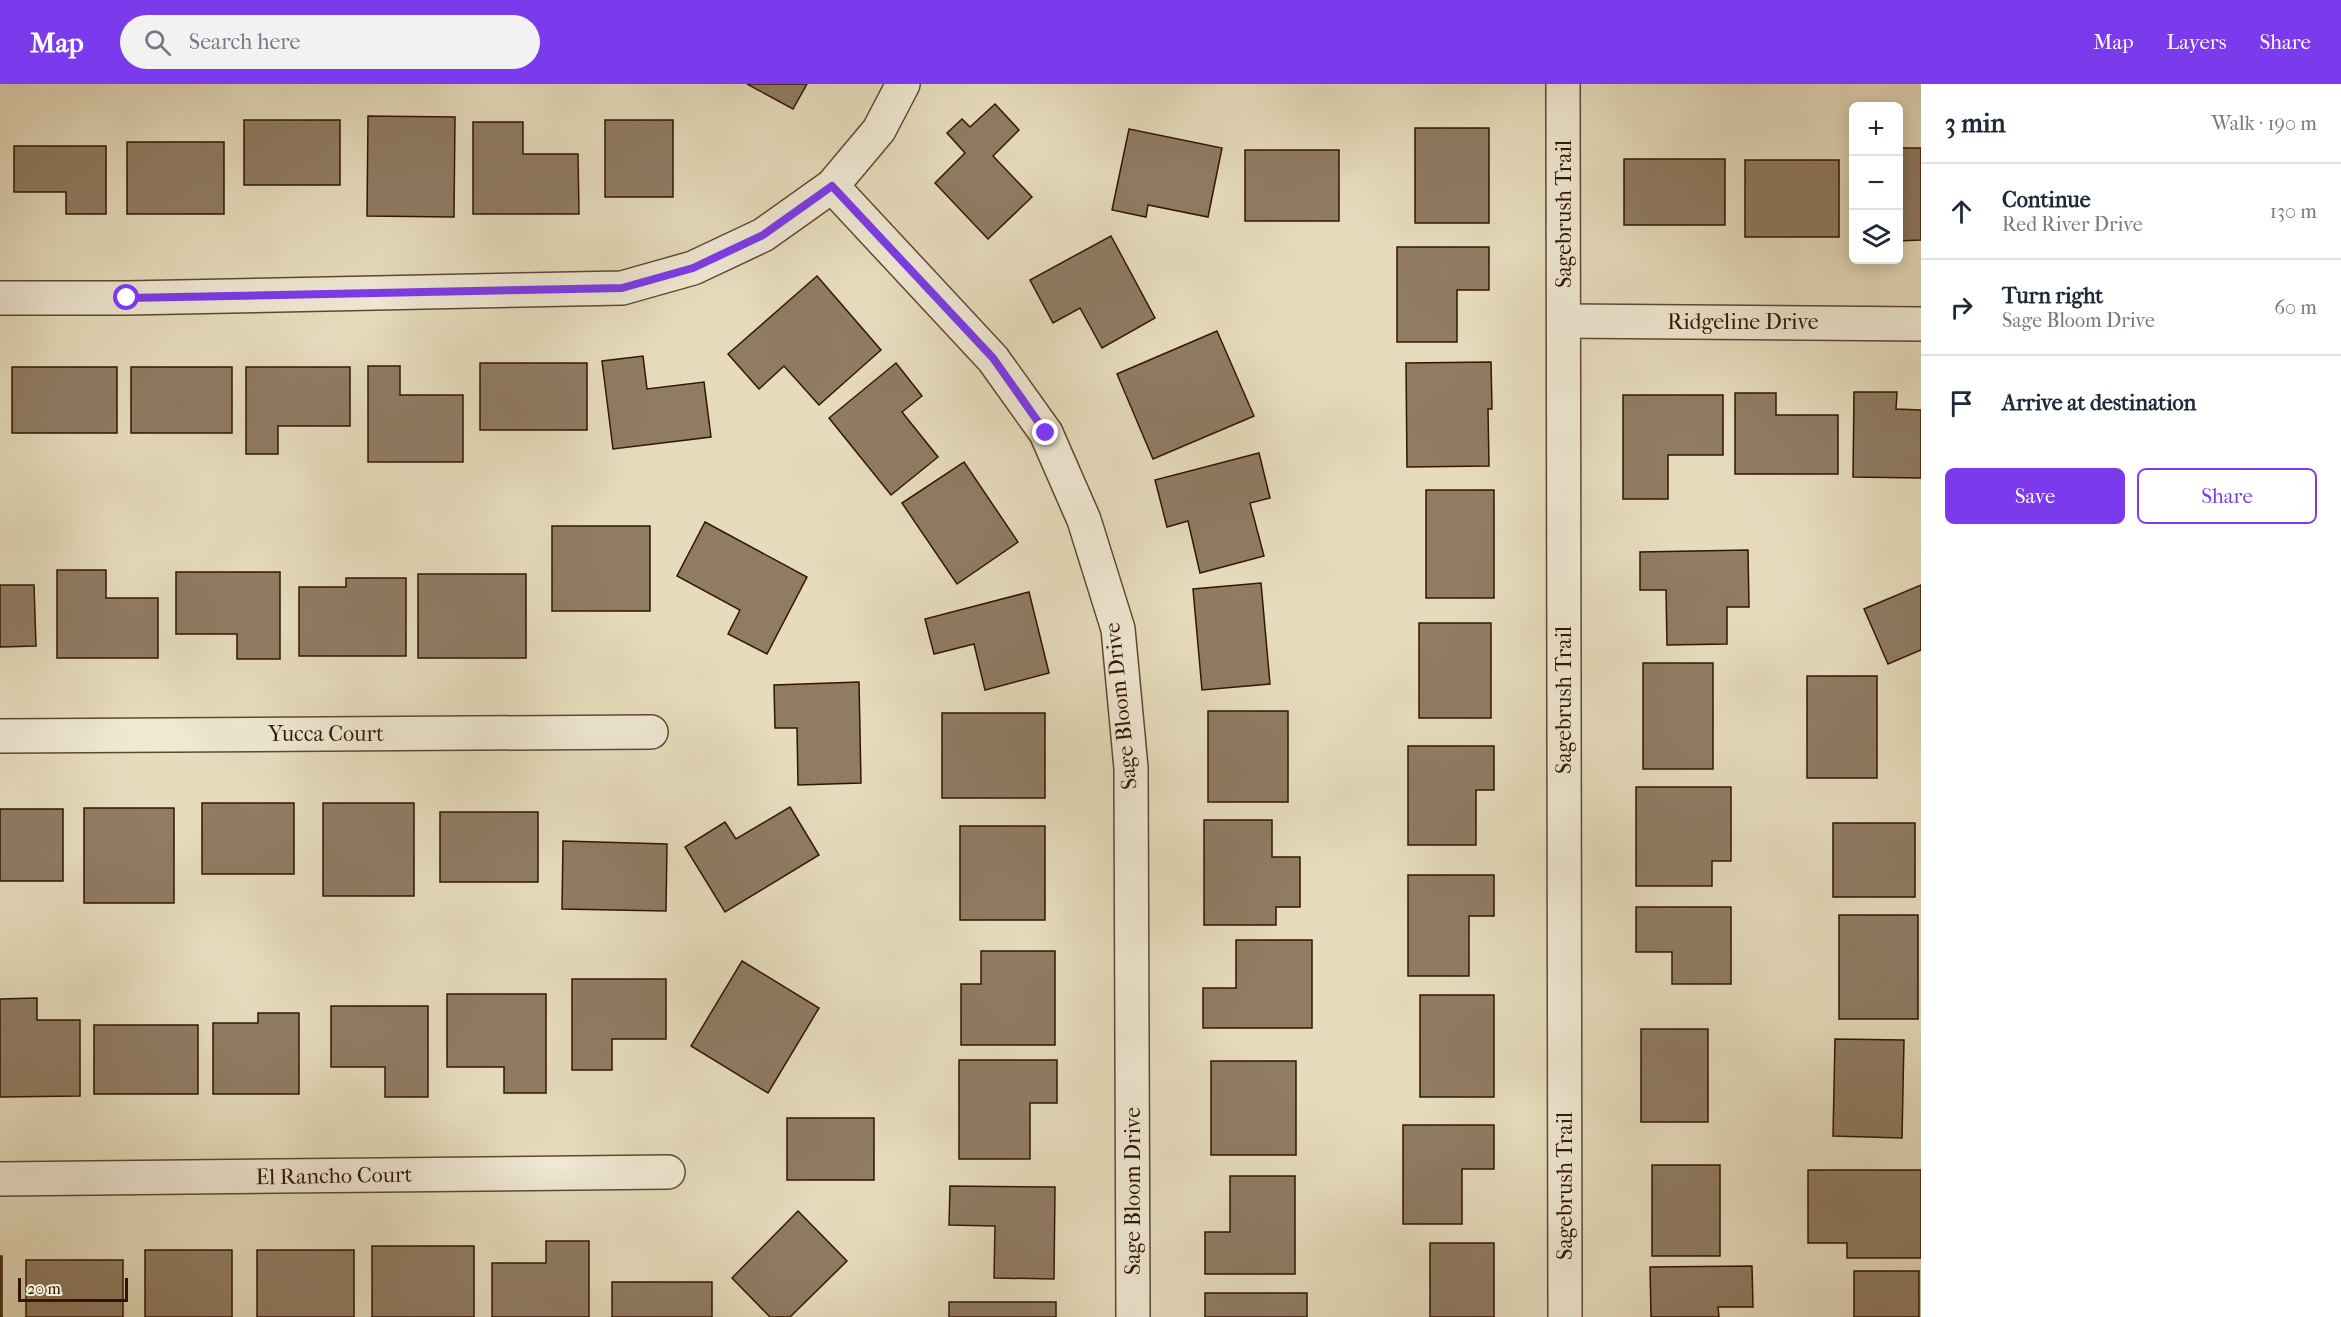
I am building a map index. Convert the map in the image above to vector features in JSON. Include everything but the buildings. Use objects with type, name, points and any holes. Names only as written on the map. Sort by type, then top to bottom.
[{"type":"street","points":[[0,298],[127,298],[622,288],[693,268],[763,235],[832,186],[879,130],[903,84]]},
{"type":"street","name":"Sagebrush Trail","points":[[1563,84],[1565,1317]]},
{"type":"street","name":"Sage Bloom Drive","points":[[832,186],[993,358],[1046,433],[1084,520],[1118,629],[1131,768],[1133,1317]]},
{"type":"street","name":"Ridgeline Drive","points":[[1564,321],[1921,324]]},
{"type":"street","name":"Yucca Court","points":[[0,736],[651,732]]},
{"type":"street","name":"El Rancho Court","points":[[0,1179],[668,1172]]},
{"type":"route","points":[[127,298],[622,288],[693,268],[763,235],[832,186],[993,358],[1046,433]]}]
